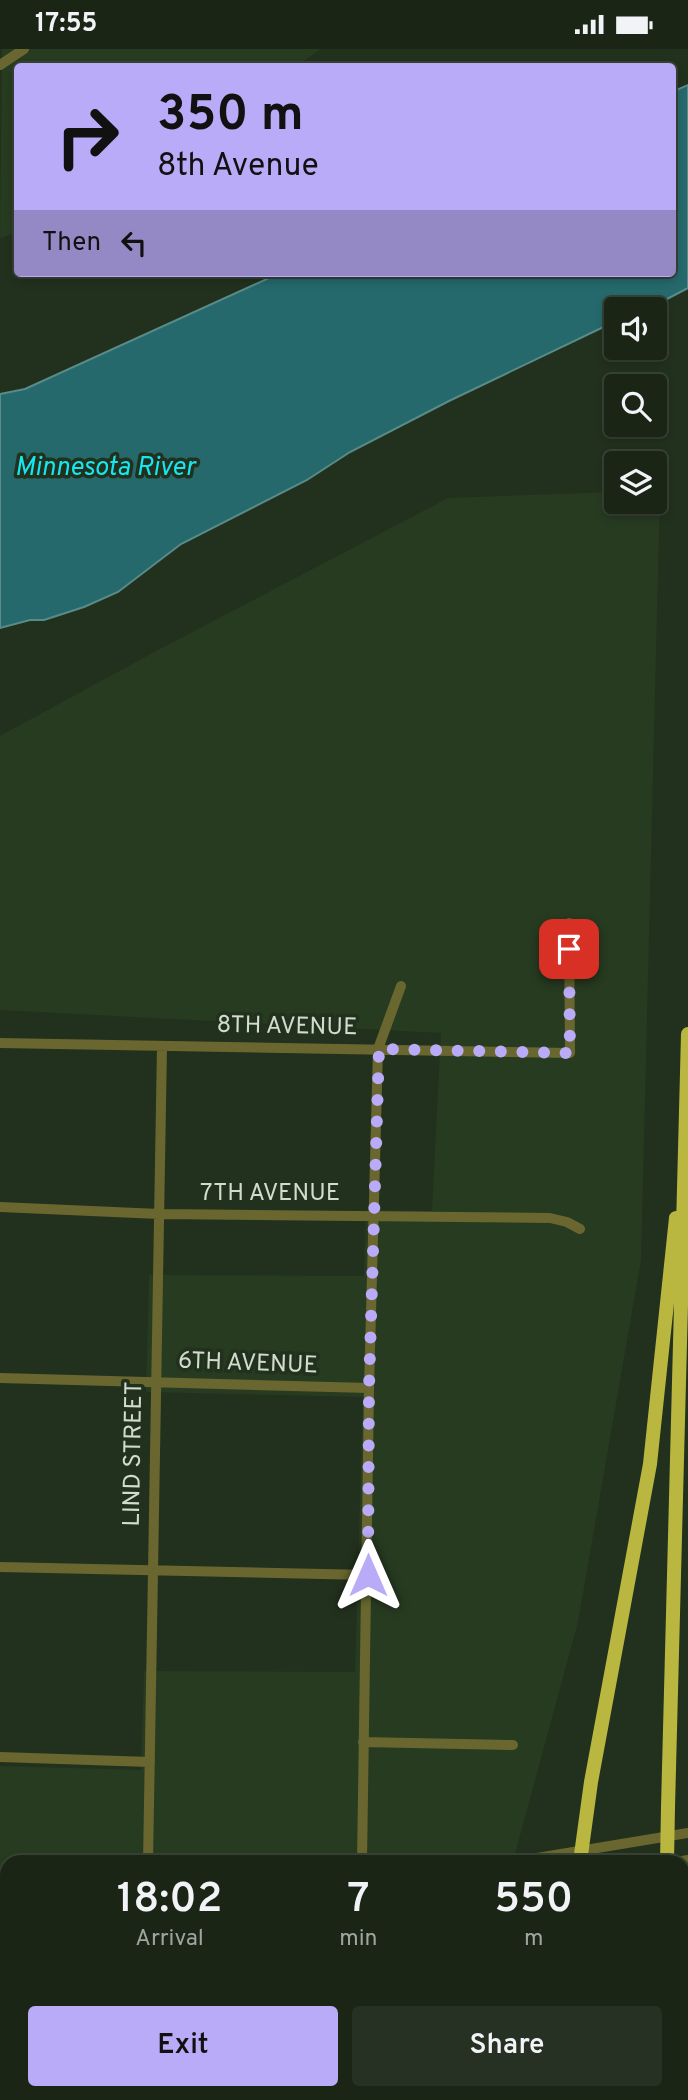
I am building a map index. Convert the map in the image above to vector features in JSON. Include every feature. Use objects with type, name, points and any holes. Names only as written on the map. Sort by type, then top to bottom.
[{"type":"highway","points":[[667,1855],[688,1034]]},
{"type":"highway","points":[[581,1855],[591,1782],[650,1464],[674,1235],[686,1158]]},
{"type":"street","points":[[0,65],[20,50]]},
{"type":"street","name":"8TH AVENUE","points":[[0,1043],[570,1053],[569,923]]},
{"type":"street","points":[[362,1855],[369,1388],[379,1049],[401,986]]},
{"type":"street","name":"LIND STREET","points":[[148,1855],[162,1046]]},
{"type":"street","name":"7TH AVENUE","points":[[0,1207],[159,1214],[550,1218],[580,1229]]},
{"type":"street","name":"6TH AVENUE","points":[[0,1378],[369,1388]]},
{"type":"street","points":[[0,1567],[368,1575]]},
{"type":"street","points":[[363,1742],[513,1745]]},
{"type":"street","points":[[0,1757],[150,1762]]},
{"type":"street","points":[[586,1855],[688,1833]]},
{"type":"shaded area","points":[[2,49],[321,49],[300,63],[14,63],[14,234],[0,238]]},
{"type":"shaded area","points":[[604,492],[604,514],[659,514],[641,1260],[578,1622],[515,1854],[0,1855],[0,1766],[141,1770],[144,1671],[355,1672],[363,1397],[146,1392],[149,1275],[364,1276],[366,1210],[432,1211],[441,1033],[0,1010],[0,736],[448,498]]},
{"type":"water","name":"Minnesota River","points":[[688,85],[688,288],[667,299],[604,297],[604,327],[449,401],[350,452],[307,480],[181,544],[118,592],[44,620],[30,620],[0,628],[0,394],[25,389],[271,277],[676,277],[676,90]]},
{"type":"route","points":[[368,1575],[369,1388],[379,1049],[570,1053],[569,949]]}]
